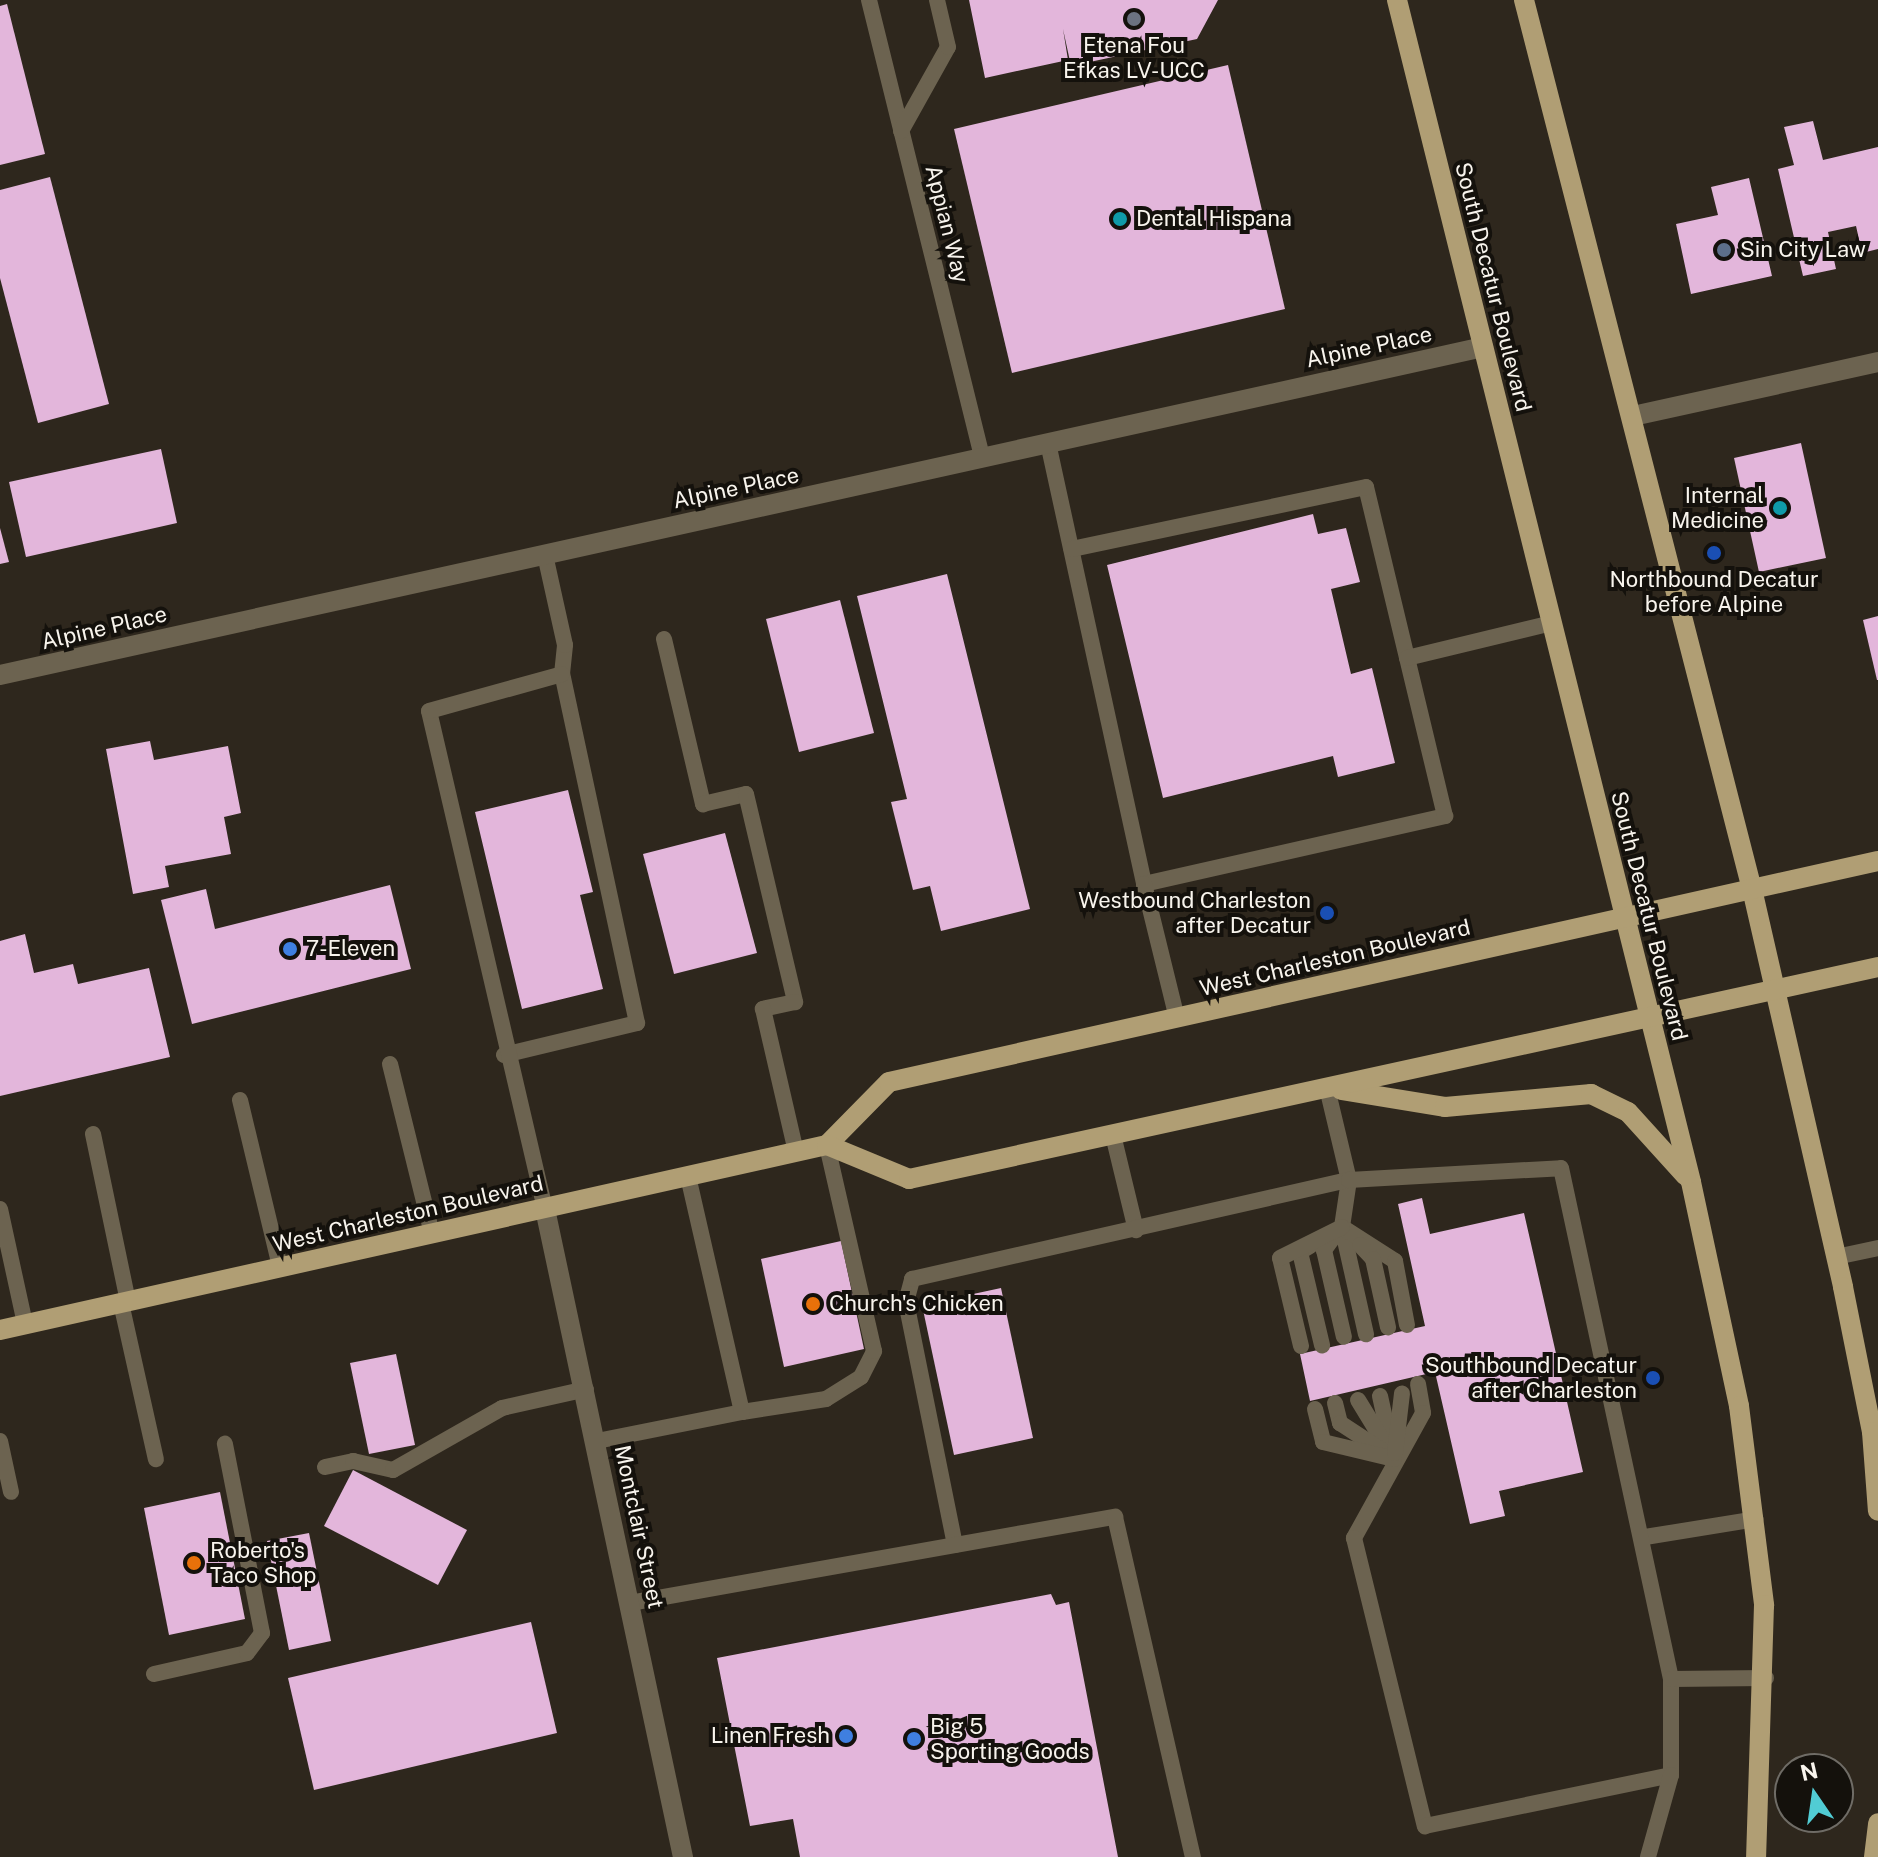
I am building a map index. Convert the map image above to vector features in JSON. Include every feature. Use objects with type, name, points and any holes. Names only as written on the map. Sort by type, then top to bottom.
[{"type":"main road","name":"South Decatur Boulevard","points":[[1397,0],[1691,1182],[1756,1519],[1766,1678],[1756,1857]]},
{"type":"main road","points":[[1524,0],[1752,889],[1836,1257],[1872,1432],[1878,1511]]},
{"type":"main road","name":"West Charleston Boulevard","points":[[0,1330],[827,1145],[889,1082],[1878,861]]},
{"type":"main road","points":[[827,1145],[909,1179],[1878,967]]},
{"type":"main road","points":[[1327,1088],[1445,1107],[1591,1094],[1628,1112],[1691,1182]]},
{"type":"main road","points":[[1874,1857],[1878,1823]]},
{"type":"street","name":"Alpine Place","points":[[0,675],[1483,347]]},
{"type":"street","points":[[1633,416],[1878,362]]},
{"type":"street","name":"Montclair Street","points":[[545,1209],[586,1389],[683,1857]]},
{"type":"lane","name":"Appian Way","points":[[869,0],[982,458]]},
{"type":"lane","points":[[901,131],[948,47],[937,0]]},
{"type":"lane","points":[[1048,443],[1144,884],[1177,1018]]},
{"type":"lane","points":[[1071,549],[1366,487],[1445,816],[1144,884]]},
{"type":"lane","points":[[504,1055],[637,1023],[562,674],[565,645],[545,555]]},
{"type":"lane","points":[[1407,658],[1552,623]]},
{"type":"lane","points":[[664,639],[703,804],[746,794],[795,1002],[763,1009],[796,1152]]},
{"type":"lane","points":[[545,1209],[504,1055],[429,711],[562,674]]},
{"type":"lane","points":[[390,1064],[432,1234]]},
{"type":"lane","points":[[1327,1088],[1349,1180],[1342,1227],[1366,1334]]},
{"type":"lane","points":[[240,1100],[280,1267]]},
{"type":"lane","points":[[93,1134],[156,1459]]},
{"type":"lane","points":[[1113,1135],[1136,1230]]},
{"type":"lane","points":[[597,1441],[826,1399],[861,1377],[874,1351],[827,1145]]},
{"type":"lane","points":[[955,1545],[906,1302],[912,1279],[1349,1180],[1561,1168],[1645,1537],[1671,1679],[1671,1775],[1648,1857]]},
{"type":"lane","points":[[688,1176],[742,1412]]},
{"type":"lane","points":[[0,1209],[25,1324]]},
{"type":"lane","points":[[1342,1227],[1395,1261],[1407,1325]]},
{"type":"lane","points":[[1342,1227],[1373,1259],[1388,1327]]},
{"type":"lane","points":[[1342,1227],[1324,1250],[1344,1337]]},
{"type":"lane","points":[[1322,1345],[1300,1252],[1342,1227]]},
{"type":"lane","points":[[1301,1346],[1280,1258],[1342,1227]]},
{"type":"lane","points":[[1836,1257],[1878,1248]]},
{"type":"lane","points":[[1418,1384],[1423,1413],[1394,1459],[1354,1538],[1425,1826],[1671,1775]]},
{"type":"lane","points":[[325,1467],[353,1461],[393,1470],[502,1408],[586,1389]]},
{"type":"lane","points":[[1394,1459],[1402,1393]]},
{"type":"lane","points":[[1380,1396],[1394,1459]]},
{"type":"lane","points":[[1358,1400],[1394,1459]]},
{"type":"lane","points":[[1335,1403],[1340,1423],[1394,1459]]},
{"type":"lane","points":[[1315,1409],[1323,1442],[1394,1459]]},
{"type":"lane","points":[[0,1441],[11,1492]]},
{"type":"lane","points":[[154,1674],[247,1653],[262,1633],[225,1444]]},
{"type":"lane","points":[[630,1603],[1115,1517],[1193,1857]]},
{"type":"lane","points":[[1645,1537],[1756,1519]]},
{"type":"lane","points":[[1671,1679],[1766,1678]]},
{"type":"building","points":[[969,0],[1218,0],[1197,39],[1071,66],[1063,29],[1068,60],[985,78]]},
{"type":"building","points":[[7,4],[45,154],[0,165],[0,6]]},
{"type":"building","name":"Dental Hispana","points":[[1228,65],[1285,309],[1012,373],[954,129]]},
{"type":"building","points":[[1813,121],[1823,160],[1878,147],[1878,249],[1862,253],[1856,226],[1828,232],[1836,269],[1803,276],[1778,169],[1794,165],[1784,127]]},
{"type":"building","points":[[50,177],[109,404],[38,423],[0,278],[0,190]]},
{"type":"building","name":"Sin City Law","points":[[1749,178],[1772,276],[1691,294],[1676,224],[1718,215],[1711,187]]},
{"type":"building","name":"Internal Medicine","points":[[1801,443],[1826,558],[1759,572],[1734,458]]},
{"type":"building","points":[[161,449],[177,523],[26,557],[9,482]]},
{"type":"building","points":[[1313,514],[1318,534],[1346,528],[1360,582],[1331,589],[1351,674],[1372,668],[1395,763],[1338,777],[1333,756],[1163,798],[1107,565]]},
{"type":"building","points":[[0,528],[9,562],[0,564]]},
{"type":"building","points":[[947,574],[1030,909],[941,931],[930,886],[913,890],[891,802],[907,799],[857,596]]},
{"type":"building","points":[[840,600],[874,733],[799,752],[766,619]]},
{"type":"building","points":[[1878,616],[1878,680],[1877,680],[1863,620]]},
{"type":"building","points":[[150,741],[154,760],[228,746],[241,813],[224,817],[231,854],[165,866],[169,887],[133,894],[106,749]]},
{"type":"building","points":[[568,790],[593,892],[580,895],[603,989],[522,1009],[475,812]]},
{"type":"building","points":[[725,833],[757,953],[674,974],[643,854]]},
{"type":"building","name":"7-Eleven","points":[[390,885],[411,969],[192,1024],[161,900],[206,889],[215,929]]},
{"type":"building","points":[[25,934],[34,973],[73,964],[78,984],[149,968],[170,1057],[0,1096],[0,941]]},
{"type":"building","points":[[1422,1198],[1430,1234],[1524,1213],[1583,1472],[1499,1491],[1505,1516],[1470,1524],[1435,1372],[1310,1401],[1300,1354],[1425,1326],[1398,1204]]},
{"type":"building","name":"Church's Chicken","points":[[841,1241],[864,1349],[784,1367],[761,1259]]},
{"type":"building","points":[[1001,1288],[1033,1438],[954,1455],[922,1305]]},
{"type":"building","points":[[396,1354],[415,1445],[369,1454],[350,1363]]},
{"type":"building","points":[[353,1470],[467,1530],[438,1585],[324,1526]]},
{"type":"building","name":"Roberto's Taco Shop","points":[[220,1492],[245,1619],[169,1635],[144,1508]]},
{"type":"building","points":[[309,1533],[331,1641],[289,1650],[267,1541]]},
{"type":"building","name":"Big 5 Sporting Goods","points":[[1051,1594],[1056,1605],[1069,1602],[1118,1857],[800,1857],[793,1819],[750,1826],[717,1658]]},
{"type":"building","points":[[531,1622],[557,1733],[314,1790],[288,1678]]},
{"type":"place","name":"Etena Fou Efkas LV-UCC","points":[[1134,19]]},
{"type":"place","name":"Dental Hispana","points":[[1120,219]]},
{"type":"place","name":"Sin City Law","points":[[1724,250]]},
{"type":"place","name":"Internal Medicine","points":[[1780,508]]},
{"type":"place","name":"Northbound Decatur before Alpine","points":[[1714,553]]},
{"type":"place","name":"Westbound Charleston after Decatur","points":[[1327,913]]},
{"type":"place","name":"7-Eleven","points":[[290,949]]},
{"type":"place","name":"Church's Chicken","points":[[813,1304]]},
{"type":"place","name":"Southbound Decatur after Charleston","points":[[1653,1378]]},
{"type":"place","name":"Roberto's Taco Shop","points":[[194,1563]]},
{"type":"place","name":"Linen Fresh","points":[[846,1736]]},
{"type":"place","name":"Big 5 Sporting Goods","points":[[914,1739]]}]
